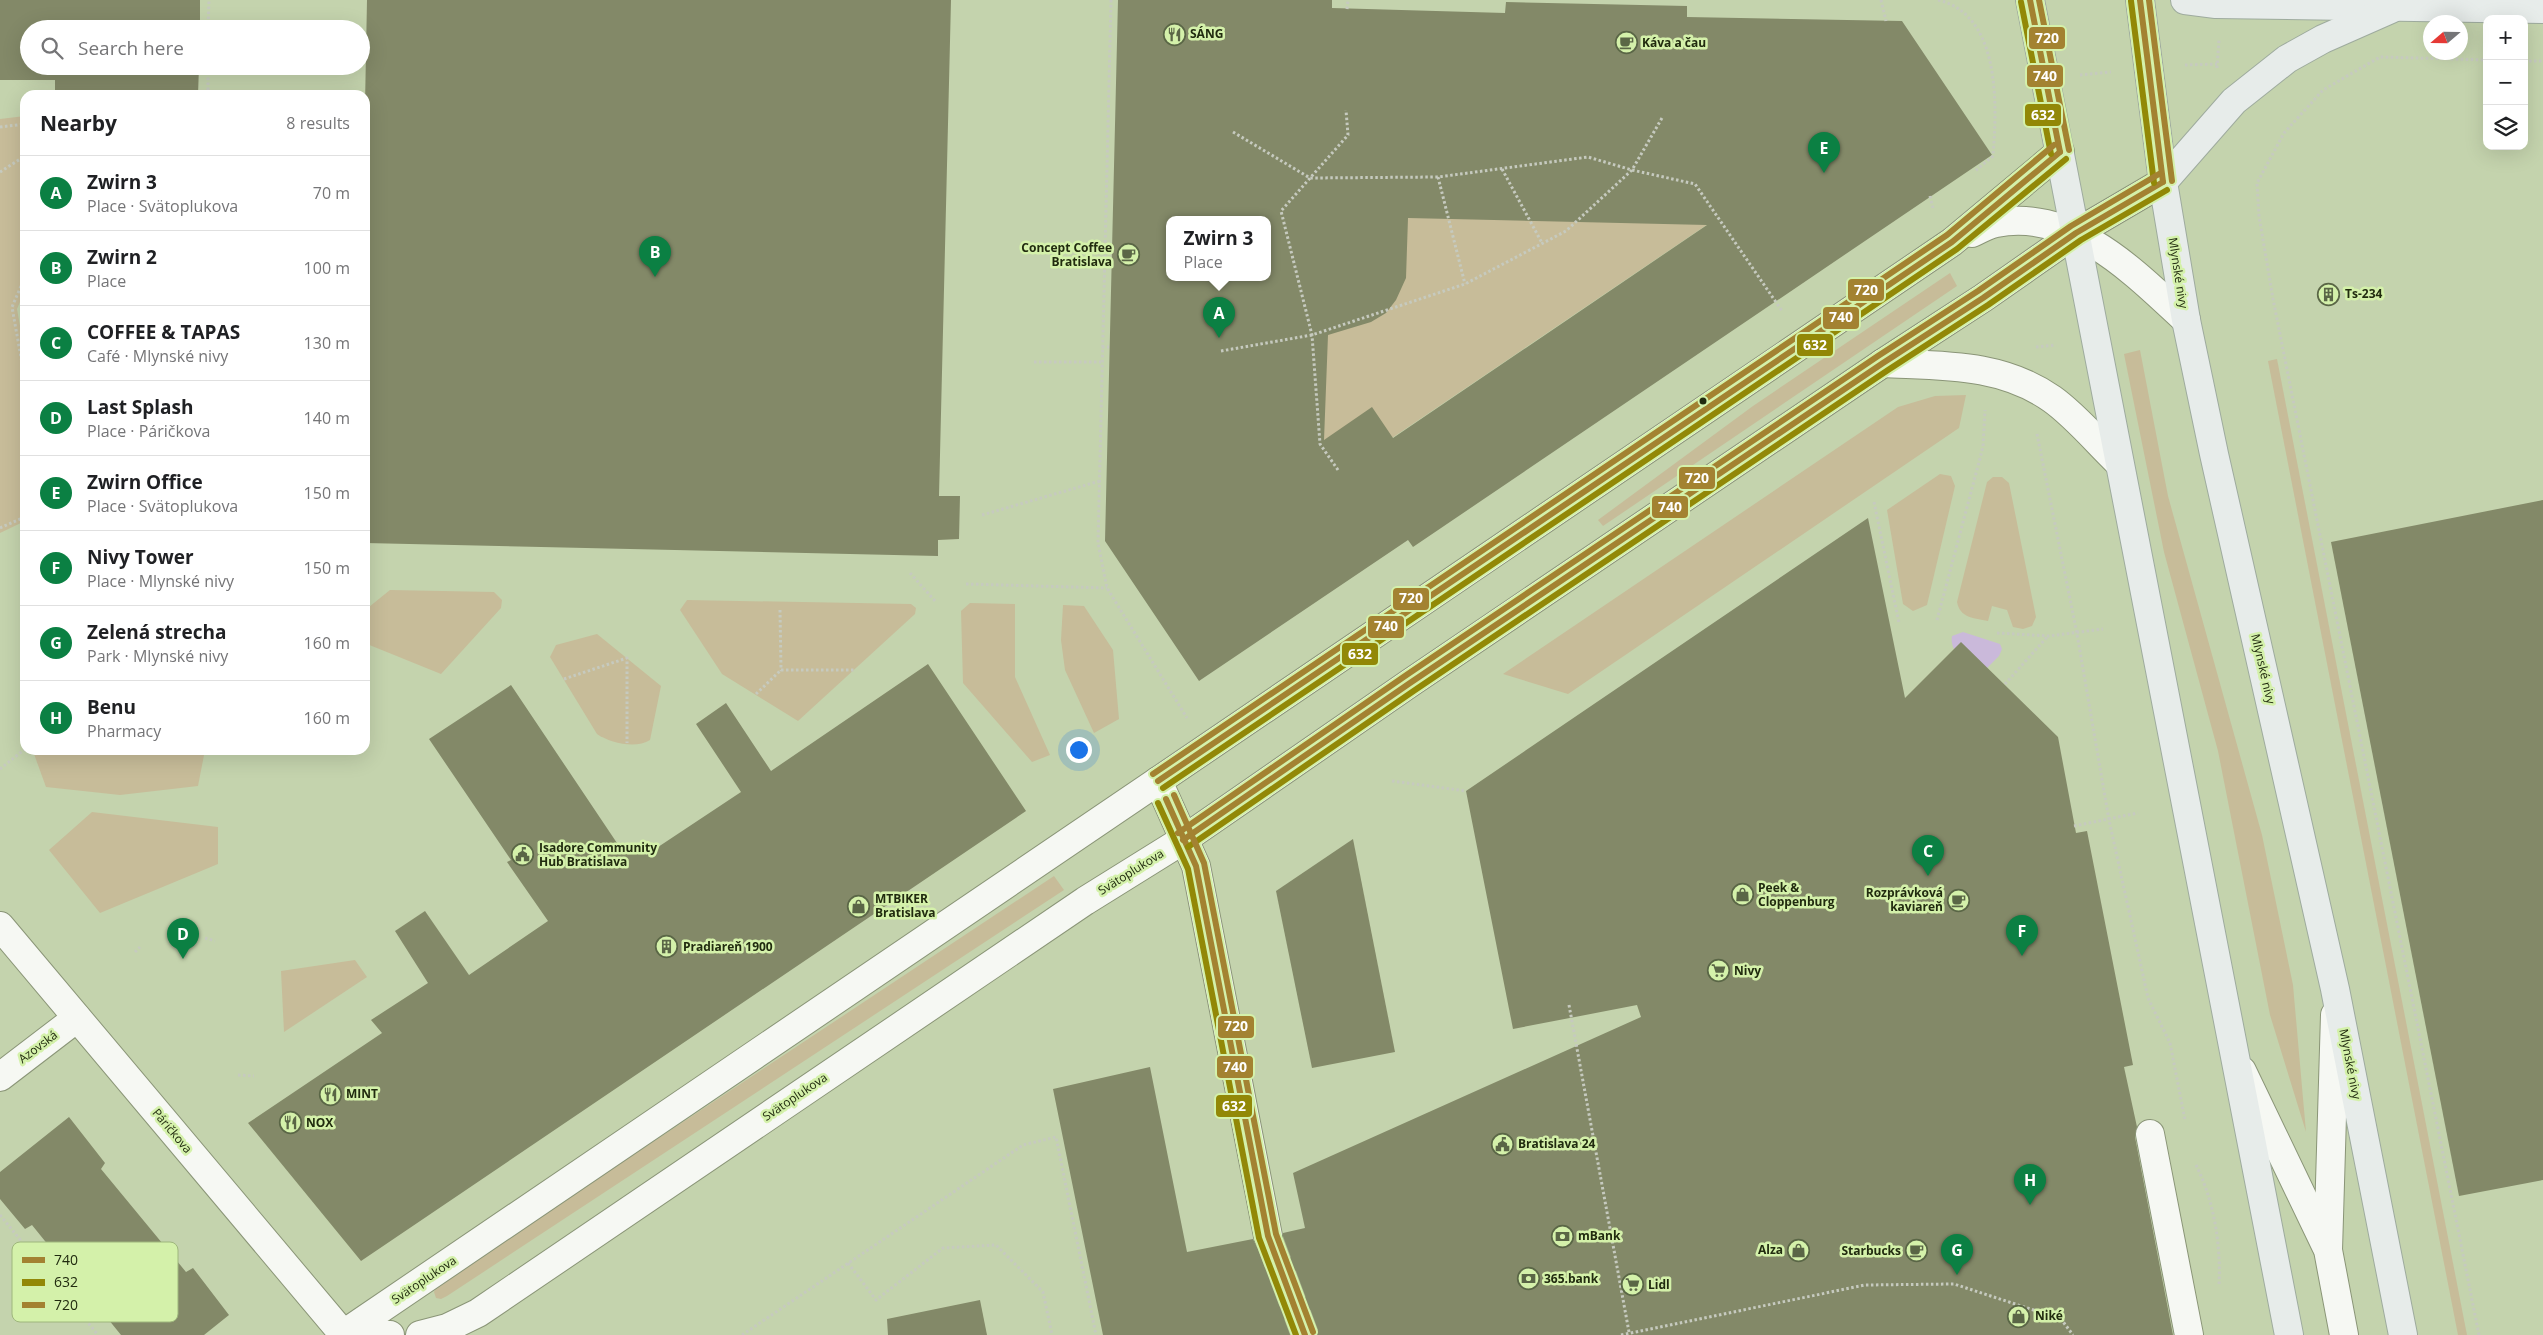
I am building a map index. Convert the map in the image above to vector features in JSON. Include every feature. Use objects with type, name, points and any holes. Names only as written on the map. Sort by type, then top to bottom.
[{"type":"main road","points":[[2030,0],[2289,1335]]},
{"type":"main road","name":"Mlynské nivy","points":[[2140,0],[2163,182],[2186,320],[2214,454],[2335,989],[2404,1335]]},
{"type":"main road","points":[[2185,0],[2216,4],[2543,8]]},
{"type":"main road","points":[[2163,182],[2234,100],[2287,59],[2323,39],[2400,5]]},
{"type":"street","name":"Svätoplukova","points":[[343,1335],[1952,242],[2060,152]]},
{"type":"street","name":"Svätoplukova","points":[[420,1335],[448,1328],[478,1313],[1085,901],[1183,840],[2076,233],[2163,182]]},
{"type":"street","points":[[1952,242],[1995,223],[2028,220],[2076,233],[2131,268],[2186,320]]},
{"type":"street","points":[[1883,364],[1971,367],[2015,378],[2053,400],[2119,463]]},
{"type":"street","points":[[1158,781],[1196,866],[1205,903],[1268,1236]]},
{"type":"street","name":"Páričkova","points":[[0,926],[343,1335]]},
{"type":"street","points":[[2335,989],[2328,1250],[2344,1335]]},
{"type":"street","name":"Azovská","points":[[0,1077],[77,1018]]},
{"type":"street","points":[[2235,1057],[2328,1250]]},
{"type":"street","points":[[2150,1134],[2189,1335]]},
{"type":"street","points":[[343,1335],[390,1335]]},
{"type":"path","points":[[208,20],[209,0]]},
{"type":"path","points":[[1111,0],[1098,544],[1108,588],[1188,719]]},
{"type":"path","points":[[1347,9],[1348,0]]},
{"type":"path","points":[[1881,0],[1886,21]]},
{"type":"path","points":[[1938,0],[1953,4],[1974,22],[1986,46],[1993,84],[1996,119],[1993,156],[1968,178]]},
{"type":"path","points":[[2184,64],[2217,64],[2219,36]]},
{"type":"path","points":[[2479,1335],[2273,299],[2259,216],[2258,183],[2284,133],[2323,90],[2356,69],[2380,57],[2483,60]]},
{"type":"path","points":[[2528,61],[2543,61]]},
{"type":"path","points":[[2080,75],[2114,72]]},
{"type":"path","points":[[208,75],[208,90]]},
{"type":"path","points":[[1338,470],[1320,444],[1312,335],[1281,210],[1348,135],[1346,110]]},
{"type":"path","points":[[1221,351],[1312,335],[1466,284],[1542,244],[1566,231],[1632,170],[1662,118]]},
{"type":"path","points":[[0,127],[20,125]]},
{"type":"path","points":[[1234,132],[1310,178],[1438,177],[1588,156],[1632,170],[1695,184],[1782,311]]},
{"type":"path","points":[[0,172],[20,159]]},
{"type":"path","points":[[1502,168],[1542,244]]},
{"type":"path","points":[[1438,177],[1466,284]]},
{"type":"path","points":[[1930,196],[1933,208],[1940,202]]},
{"type":"path","points":[[20,289],[12,307],[20,352]]},
{"type":"path","points":[[1102,347],[1109,347]]},
{"type":"path","points":[[1034,362],[1101,362]]},
{"type":"path","points":[[2015,378],[2033,413],[2077,634],[2109,820],[2148,998],[2170,1043],[2186,1125]]},
{"type":"path","points":[[1937,620],[1983,447],[1986,401]]},
{"type":"path","points":[[982,515],[1100,481]]},
{"type":"path","points":[[1874,502],[1899,623]]},
{"type":"path","points":[[0,528],[20,519]]},
{"type":"path","points":[[910,574],[936,602]]},
{"type":"path","points":[[966,584],[1108,588]]},
{"type":"path","points":[[780,610],[781,670]]},
{"type":"path","points":[[1997,633],[2048,636],[2077,634],[2103,629]]},
{"type":"path","points":[[2005,684],[2048,636]]},
{"type":"path","points":[[564,679],[627,658],[627,743]]},
{"type":"path","points":[[756,694],[781,670],[854,670]]},
{"type":"path","points":[[0,769],[20,753]]},
{"type":"path","points":[[1392,781],[1466,791]]},
{"type":"path","points":[[2074,826],[2138,813]]},
{"type":"path","points":[[206,938],[215,941]]},
{"type":"path","points":[[135,952],[140,947]]},
{"type":"path","points":[[1569,1005],[1629,1332]]},
{"type":"path","points":[[238,1075],[254,1076]]},
{"type":"path","points":[[742,1335],[1023,1145],[1056,1137],[1096,1335]]},
{"type":"path","points":[[2194,1162],[2206,1186],[2220,1254],[2218,1289]]},
{"type":"path","points":[[0,1214],[23,1242]]},
{"type":"path","points":[[848,1263],[876,1300],[943,1248],[996,1246],[1043,1292],[1052,1335]]},
{"type":"path","points":[[1621,1335],[1865,1285],[1954,1284],[2061,1319],[2073,1335]]},
{"type":"path","points":[[87,1322],[98,1335]]},
{"type":"shaded area","points":[[20,117],[20,302],[17,309],[20,326],[20,523],[0,533],[0,119]]},
{"type":"shaded area","points":[[1247,193],[1708,224],[1355,463],[1219,455],[1244,281],[1271,281],[1271,216],[1247,216]]},
{"type":"shaded area","points":[[1950,273],[1957,286],[1603,526],[1598,520],[1753,406]]},
{"type":"shaded area","points":[[2140,350],[2168,496],[2262,835],[2293,985],[2306,1132],[2270,1015],[2218,751],[2164,552],[2124,354]]},
{"type":"shaded area","points":[[2277,359],[2467,1335],[2458,1335],[2268,361]]},
{"type":"shaded area","points":[[1966,395],[1959,428],[1568,694],[1503,674],[1898,407],[1935,396]]},
{"type":"shaded area","points":[[1940,474],[1951,476],[1955,486],[1927,605],[1913,611],[1903,604],[1887,510]]},
{"type":"shaded area","points":[[1993,477],[2002,477],[2009,483],[2036,617],[2032,626],[2023,629],[2013,627],[2007,610],[1992,606],[1988,621],[1964,614],[1957,602],[1987,482]]},
{"type":"shaded area","points":[[390,590],[494,592],[502,600],[501,608],[441,674],[370,645],[370,606]]},
{"type":"shaded area","points":[[687,600],[911,604],[916,608],[915,614],[798,721],[722,674],[680,610]]},
{"type":"shaded area","points":[[970,603],[1015,604],[1015,677],[1050,755],[1032,762],[963,683],[961,611]]},
{"type":"shaded area","points":[[1063,605],[1084,606],[1113,650],[1119,719],[1094,733],[1065,670],[1061,640]]},
{"type":"shaded area","points":[[1963,632],[2000,644],[2002,649],[1999,656],[1983,672],[1973,671],[1955,651],[1952,636]]},
{"type":"shaded area","points":[[597,634],[661,686],[650,740],[644,743],[623,744],[597,734],[550,657],[556,645]]},
{"type":"shaded area","points":[[34,755],[204,755],[198,786],[120,795],[46,787]]},
{"type":"shaded area","points":[[92,812],[218,827],[218,864],[100,913],[49,850]]},
{"type":"shaded area","points":[[1054,876],[1064,890],[447,1296],[441,1299],[436,1298],[434,1292],[437,1285]]},
{"type":"shaded area","points":[[355,960],[367,977],[284,1032],[281,971]]},
{"type":"building","points":[[0,0],[200,0],[200,20],[20,20],[20,75],[199,75],[198,90],[55,90],[55,80],[0,80]]},
{"type":"building","points":[[367,0],[951,0],[939,496],[960,496],[959,539],[938,540],[938,556],[370,543],[370,90],[365,90],[366,75],[370,75],[370,20],[367,20]]},
{"type":"building","points":[[1118,0],[1332,0],[1332,8],[1505,13],[1506,2],[1687,6],[1687,17],[1902,21],[1992,155],[1413,547],[1408,540],[1199,681],[1105,541]],"holes":[[[1408,218],[1707,225],[1393,438],[1372,407],[1324,440],[1328,335],[1371,322],[1386,313],[1396,300],[1406,278]]]},
{"type":"building","points":[[2543,500],[2543,1180],[2459,1196],[2331,542]]},
{"type":"building","name":"Nivy","points":[[1868,518],[1905,698],[1961,642],[2058,737],[2076,833],[2087,831],[2133,1065],[2124,1067],[2137,1127],[2135,1137],[2173,1335],[1103,1335],[1053,1089],[1150,1067],[1187,1252],[1253,1239],[1257,1247],[1262,1251],[1270,1251],[1279,1247],[1283,1241],[1283,1233],[1305,1228],[1293,1173],[1641,1017],[1637,1005],[1513,1029],[1466,791]]},
{"type":"building","name":"Pradiareň 1900","points":[[928,664],[1026,811],[361,1261],[248,1123],[382,1033],[371,1020],[428,983],[395,931],[425,911],[469,975],[548,921],[507,862],[511,860],[429,739],[511,685],[623,852],[638,843],[646,855],[741,792],[696,724],[726,703],[771,771]]},
{"type":"building","points":[[1353,839],[1395,1052],[1312,1068],[1276,891]]},
{"type":"building","points":[[69,1117],[105,1163],[101,1169],[161,1242],[46,1242],[32,1225],[25,1229],[0,1199],[0,1172]]},
{"type":"building","points":[[178,1262],[186,1272],[193,1268],[229,1315],[204,1335],[121,1335],[110,1322],[178,1322]]},
{"type":"building","points":[[980,1300],[987,1335],[888,1335],[887,1319]]},
{"type":"tunnel","points":[[1268,1236],[1305,1335]]},
{"type":"transit line","name":"740","points":[[2030,0],[2060,152]]},
{"type":"transit line","name":"720","points":[[2039,0],[2069,150]]},
{"type":"transit line","name":"740","points":[[2140,0],[2163,182]]},
{"type":"transit line","name":"720","points":[[2149,0],[2172,181]]},
{"type":"transit line","name":"632","points":[[2131,1],[2154,183]]},
{"type":"transit line","name":"632","points":[[2021,2],[2051,154]]},
{"type":"transit line","name":"720","points":[[1153,774],[1947,235],[2054,145]]},
{"type":"transit line","name":"740","points":[[1158,781],[1952,242],[2060,152]]},
{"type":"transit line","name":"632","points":[[1163,788],[1957,249],[2066,159]]},
{"type":"transit line","name":"720","points":[[1178,833],[1405,676],[1878,356],[1978,291],[2071,226],[2159,174]]},
{"type":"transit line","name":"740","points":[[1183,840],[1410,683],[1883,363],[1983,298],[2076,233],[2163,182]]},
{"type":"transit line","name":"632","points":[[1188,847],[1415,690],[1888,370],[1988,305],[2081,240],[2167,190]]},
{"type":"transit line","name":"720","points":[[1174,795],[1204,863],[1276,1234],[1313,1332]]},
{"type":"transit line","name":"740","points":[[1166,799],[1196,866],[1268,1236],[1305,1335]]},
{"type":"transit line","name":"632","points":[[1158,803],[1188,869],[1259,1238],[1296,1335]]},
{"type":"place","name":"SÁNG","points":[[1174,34]]},
{"type":"place","name":"Káva a čau","points":[[1626,43]]},
{"type":"place","name":"Zwirn Office","points":[[1824,173]]},
{"type":"place","name":"Concept Coffee Bratislava","points":[[1128,255]]},
{"type":"place","name":"Zwirn 2","points":[[655,277]]},
{"type":"place","name":"Ts-234","points":[[2329,294]]},
{"type":"place","name":"Zwirn 3","points":[[1219,338]]},
{"type":"place","name":"Isadore Community Hub Bratislava","points":[[523,855]]},
{"type":"place","name":"COFFEE & TAPAS","points":[[1928,876]]},
{"type":"place","name":"Peek & Cloppenburg","points":[[1742,895]]},
{"type":"place","name":"Rozprávková kaviareň","points":[[1959,900]]},
{"type":"place","name":"MTBIKER Bratislava","points":[[859,906]]},
{"type":"place","name":"Pradiareň 1900","points":[[667,947]]},
{"type":"place","name":"Nivy Tower","points":[[2022,956]]},
{"type":"place","name":"Last Splash","points":[[183,959]]},
{"type":"place","name":"Nivy","points":[[1718,971]]},
{"type":"place","name":"MINT","points":[[330,1094]]},
{"type":"place","name":"NOX","points":[[290,1123]]},
{"type":"place","name":"Bratislava 24","points":[[1502,1144]]},
{"type":"place","name":"Benu","points":[[2030,1205]]},
{"type":"place","name":"mBank","points":[[1562,1236]]},
{"type":"place","name":"Alza","points":[[1799,1250]]},
{"type":"place","name":"Starbucks","points":[[1917,1251]]},
{"type":"place","name":"Zelená strecha","points":[[1957,1275]]},
{"type":"place","name":"365.bank","points":[[1528,1279]]},
{"type":"place","name":"Lidl","points":[[1632,1285]]},
{"type":"place","name":"Niké","points":[[2019,1316]]}]
